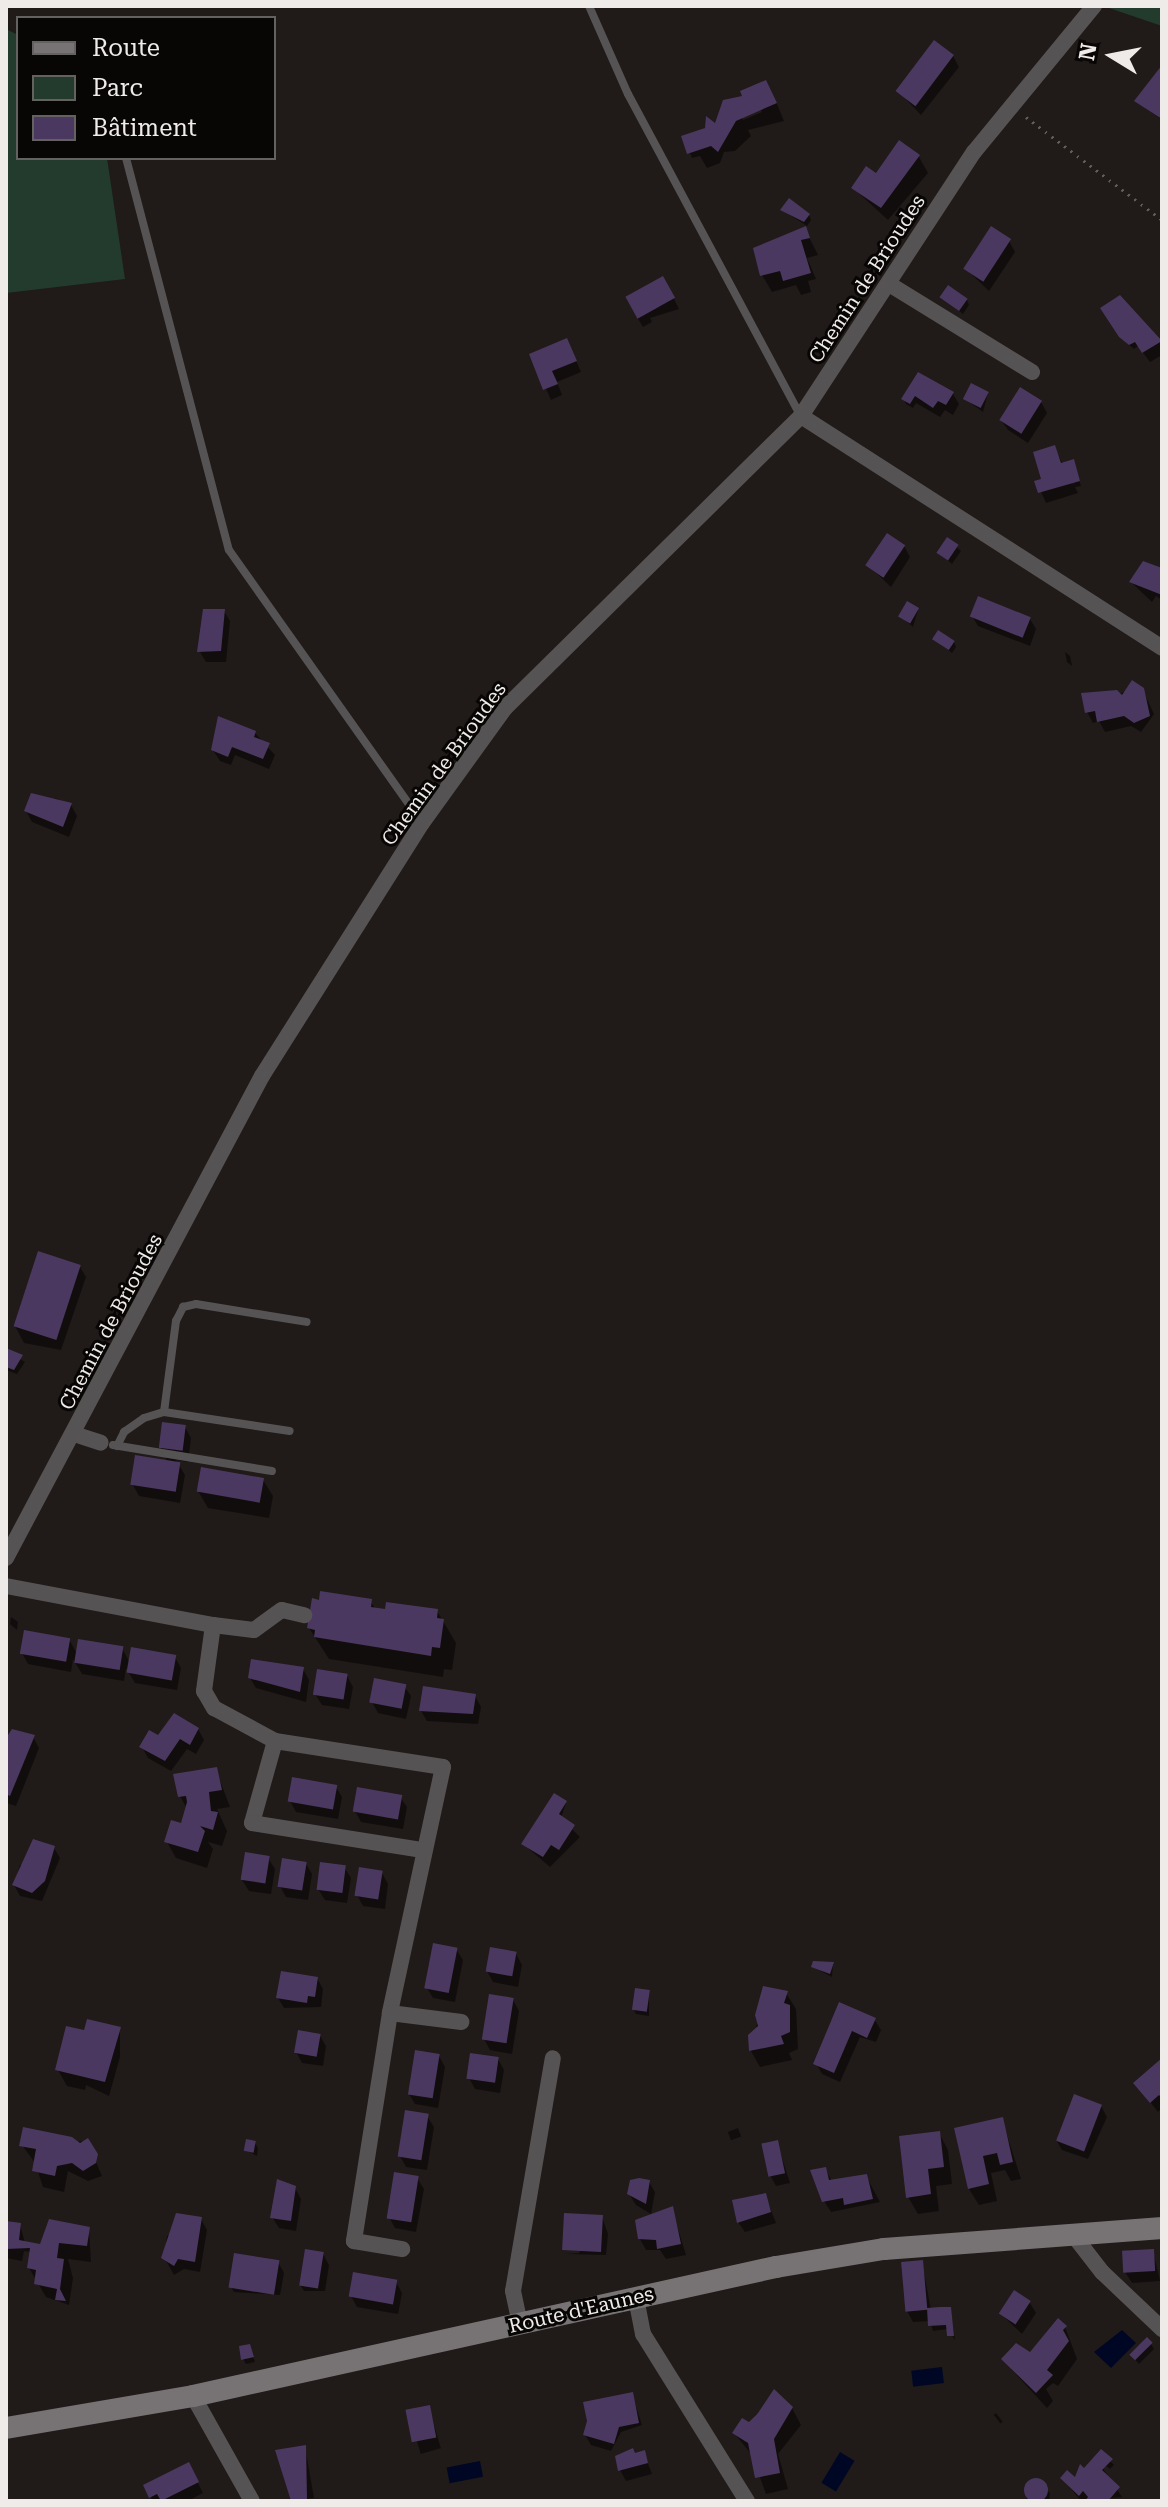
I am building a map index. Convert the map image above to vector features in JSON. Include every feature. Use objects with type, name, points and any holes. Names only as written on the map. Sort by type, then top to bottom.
[{"type":"main road","name":"Route d'Eaunes","points":[[6,2428],[193,2396],[636,2298],[884,2249],[1071,2232],[1162,2228]]},
{"type":"street","name":"Chemin de Brioudes","points":[[6,1558],[262,1076],[422,823],[505,708],[801,416],[1011,105],[1094,6]]},
{"type":"street","points":[[889,284],[1032,372]]},
{"type":"street","points":[[801,416],[1162,648]]},
{"type":"street","points":[[74,1434],[109,1444]]},
{"type":"street","points":[[6,1586],[254,1630],[282,1610],[304,1615]]},
{"type":"street","points":[[213,1625],[204,1691],[207,1702],[275,1741],[443,1767],[390,2013],[354,2241],[402,2249]]},
{"type":"street","points":[[275,1741],[252,1823],[423,1850]]},
{"type":"street","points":[[390,2013],[461,2022]]},
{"type":"street","points":[[520,2324],[513,2291],[553,2058]]},
{"type":"street","points":[[1071,2232],[1102,2272],[1162,2329]]},
{"type":"street","points":[[636,2298],[643,2334],[747,2501]]},
{"type":"street","points":[[193,2396],[252,2501]]},
{"type":"lane","points":[[589,6],[628,94],[801,416]]},
{"type":"lane","points":[[127,160],[229,550],[422,823]]},
{"type":"lane","points":[[164,1412],[176,1321],[183,1307],[196,1304],[307,1322]]},
{"type":"lane","points":[[109,1444],[144,1418],[164,1412],[290,1431]]},
{"type":"lane","points":[[109,1444],[272,1471]]},
{"type":"path","points":[[1011,105],[1162,220]]},
{"type":"green space","points":[[1103,6],[1162,6],[1162,26]]},
{"type":"green space","points":[[6,29],[16,34],[16,160],[107,160],[125,279],[6,293]]},
{"type":"water","points":[[1122,2330],[1136,2343],[1111,2368],[1094,2352]]},
{"type":"water","points":[[942,2367],[944,2383],[913,2387],[911,2371]]},
{"type":"water","points":[[840,2452],[855,2461],[836,2492],[821,2483]]},
{"type":"water","points":[[480,2461],[483,2477],[450,2483],[447,2467]]},
{"type":"building","points":[[934,40],[954,55],[915,106],[895,91]]},
{"type":"building","points":[[1162,65],[1162,119],[1134,101]]},
{"type":"building","points":[[766,80],[777,103],[736,121],[718,152],[711,146],[687,154],[681,136],[705,128],[706,116],[715,123],[723,100],[742,96],[740,91]]},
{"type":"building","points":[[899,140],[920,155],[881,208],[851,188],[866,166],[876,173]]},
{"type":"building","points":[[789,198],[810,214],[804,222],[780,210]]},
{"type":"building","points":[[806,226],[810,238],[801,240],[811,273],[783,281],[780,271],[760,276],[753,248]]},
{"type":"building","points":[[991,226],[1011,239],[983,282],[963,269]]},
{"type":"building","points":[[663,276],[675,298],[638,319],[625,297]]},
{"type":"building","points":[[948,285],[968,299],[959,311],[939,297]]},
{"type":"building","points":[[1120,295],[1162,341],[1142,353],[1135,342],[1129,345],[1119,337],[1100,308]]},
{"type":"building","points":[[567,338],[577,361],[552,371],[558,384],[543,390],[529,354]]},
{"type":"building","points":[[918,372],[954,392],[946,405],[938,401],[933,408],[915,396],[910,404],[901,399]]},
{"type":"building","points":[[971,383],[989,392],[981,408],[963,399]]},
{"type":"building","points":[[1020,387],[1042,401],[1021,434],[999,420]]},
{"type":"building","points":[[1055,445],[1061,463],[1074,459],[1080,481],[1038,493],[1034,481],[1041,479],[1033,452]]},
{"type":"building","points":[[887,533],[905,545],[883,578],[865,565]]},
{"type":"building","points":[[947,537],[959,545],[948,561],[936,553]]},
{"type":"building","points":[[1143,561],[1162,568],[1162,595],[1129,582]]},
{"type":"building","points":[[978,596],[1031,617],[1023,638],[970,616]]},
{"type":"building","points":[[907,601],[919,608],[910,624],[898,617]]},
{"type":"building","points":[[203,609],[225,609],[221,651],[197,652]]},
{"type":"building","points":[[938,630],[955,641],[949,650],[932,639]]},
{"type":"building","points":[[1132,680],[1144,688],[1150,716],[1134,723],[1124,716],[1097,722],[1095,711],[1085,713],[1081,693],[1117,690],[1122,695]]},
{"type":"building","points":[[218,716],[256,731],[254,737],[270,743],[263,759],[232,747],[228,757],[211,750]]},
{"type":"building","points":[[31,793],[72,803],[63,827],[24,811]]},
{"type":"building","points":[[38,1251],[81,1265],[56,1340],[14,1326]]},
{"type":"building","points":[[6,1348],[23,1355],[14,1370],[6,1367]]},
{"type":"building","points":[[162,1422],[186,1425],[183,1451],[159,1448]]},
{"type":"building","points":[[135,1455],[180,1462],[176,1492],[130,1485]]},
{"type":"building","points":[[201,1467],[264,1478],[260,1503],[197,1492]]},
{"type":"building","points":[[320,1591],[372,1599],[371,1607],[385,1609],[386,1602],[438,1609],[437,1618],[444,1619],[440,1648],[432,1647],[431,1656],[314,1637],[315,1630],[307,1628],[312,1598],[319,1600]]},
{"type":"building","points":[[24,1630],[70,1638],[66,1662],[20,1654]]},
{"type":"building","points":[[78,1639],[123,1646],[120,1670],[74,1663]]},
{"type":"building","points":[[131,1647],[176,1655],[172,1681],[126,1673]]},
{"type":"building","points":[[251,1659],[304,1667],[300,1692],[248,1678]]},
{"type":"building","points":[[317,1669],[348,1674],[344,1700],[313,1695]]},
{"type":"building","points":[[374,1678],[406,1684],[402,1709],[369,1703]]},
{"type":"building","points":[[423,1686],[476,1694],[473,1714],[419,1711]]},
{"type":"building","points":[[174,1713],[199,1728],[190,1745],[180,1739],[165,1761],[139,1747],[149,1730],[158,1735]]},
{"type":"building","points":[[12,1729],[35,1735],[10,1796],[6,1794],[6,1738]]},
{"type":"building","points":[[217,1767],[222,1790],[209,1792],[211,1811],[218,1812],[213,1830],[200,1826],[205,1831],[198,1852],[164,1842],[171,1820],[181,1823],[187,1802],[186,1796],[178,1797],[173,1774]]},
{"type":"building","points":[[292,1777],[337,1785],[333,1810],[288,1802]]},
{"type":"building","points":[[357,1787],[402,1795],[398,1820],[353,1812]]},
{"type":"building","points":[[554,1793],[567,1801],[559,1814],[575,1825],[559,1850],[551,1845],[543,1857],[521,1844]]},
{"type":"building","points":[[33,1839],[55,1846],[45,1881],[32,1893],[12,1885]]},
{"type":"building","points":[[245,1852],[270,1856],[265,1884],[241,1880]]},
{"type":"building","points":[[282,1858],[307,1862],[302,1891],[277,1887]]},
{"type":"building","points":[[320,1862],[346,1865],[342,1893],[317,1890]]},
{"type":"building","points":[[359,1867],[383,1871],[378,1899],[354,1896]]},
{"type":"building","points":[[433,1943],[458,1948],[449,1993],[424,1988]]},
{"type":"building","points":[[490,1947],[517,1952],[512,1976],[486,1972]]},
{"type":"building","points":[[813,1961],[834,1962],[830,1974],[811,1967]]},
{"type":"building","points":[[281,1971],[318,1977],[315,1997],[308,1996],[307,2003],[276,1998]]},
{"type":"building","points":[[763,1986],[788,1991],[784,2003],[790,2005],[790,2032],[781,2036],[784,2044],[749,2051],[748,2035],[758,2026],[755,2015]]},
{"type":"building","points":[[635,1988],[650,1990],[647,2012],[632,2010]]},
{"type":"building","points":[[489,1994],[514,1998],[506,2043],[482,2039]]},
{"type":"building","points":[[839,2002],[876,2018],[867,2038],[852,2031],[834,2073],[813,2064]]},
{"type":"building","points":[[87,2019],[121,2027],[105,2082],[55,2070],[66,2026],[84,2030]]},
{"type":"building","points":[[298,2030],[321,2034],[317,2057],[294,2053]]},
{"type":"building","points":[[415,2050],[440,2054],[433,2098],[408,2094]]},
{"type":"building","points":[[470,2053],[499,2057],[495,2083],[466,2079]]},
{"type":"building","points":[[1162,2058],[1162,2098],[1159,2095],[1150,2103],[1133,2083]]},
{"type":"building","points":[[1074,2094],[1102,2105],[1084,2151],[1056,2141]]},
{"type":"building","points":[[405,2110],[429,2114],[421,2160],[398,2156]]},
{"type":"building","points":[[1003,2117],[1013,2162],[1000,2165],[997,2153],[983,2156],[989,2184],[968,2189],[954,2128]]},
{"type":"building","points":[[23,2127],[72,2137],[80,2143],[88,2138],[98,2154],[96,2163],[83,2171],[72,2163],[57,2166],[55,2176],[32,2171],[36,2149],[19,2146]]},
{"type":"building","points":[[940,2131],[944,2167],[928,2169],[931,2194],[906,2198],[899,2136]]},
{"type":"building","points":[[246,2139],[256,2141],[254,2153],[244,2151]]},
{"type":"building","points":[[778,2140],[785,2173],[768,2177],[761,2144]]},
{"type":"building","points":[[826,2167],[829,2180],[867,2174],[873,2199],[844,2205],[843,2198],[822,2202],[810,2170]]},
{"type":"building","points":[[394,2172],[419,2176],[411,2222],[387,2218]]},
{"type":"building","points":[[277,2179],[296,2186],[291,2221],[270,2218]]},
{"type":"building","points":[[630,2180],[650,2180],[646,2204],[627,2194]]},
{"type":"building","points":[[766,2193],[771,2212],[737,2223],[732,2200]]},
{"type":"building","points":[[673,2206],[681,2244],[657,2249],[656,2240],[638,2239],[635,2220]]},
{"type":"building","points":[[176,2213],[202,2217],[195,2262],[178,2259],[174,2266],[161,2258]]},
{"type":"building","points":[[564,2213],[603,2215],[601,2252],[562,2250]]},
{"type":"building","points":[[49,2219],[90,2227],[87,2246],[59,2243],[57,2258],[64,2259],[60,2289],[66,2301],[55,2300],[57,2289],[34,2284],[36,2270],[27,2268],[30,2248],[6,2249],[6,2221],[21,2223],[19,2240],[40,2244]]},
{"type":"building","points":[[305,2249],[324,2252],[318,2289],[299,2286]]},
{"type":"building","points":[[1154,2249],[1155,2271],[1123,2273],[1122,2251]]},
{"type":"building","points":[[234,2253],[279,2260],[274,2295],[229,2288]]},
{"type":"building","points":[[923,2260],[927,2310],[905,2312],[901,2262]]},
{"type":"building","points":[[353,2272],[397,2280],[393,2304],[349,2297]]},
{"type":"building","points":[[1014,2290],[1031,2301],[1016,2324],[999,2313]]},
{"type":"building","points":[[951,2307],[954,2336],[947,2336],[946,2325],[928,2326],[927,2308]]},
{"type":"building","points":[[1058,2318],[1067,2326],[1063,2330],[1069,2341],[1047,2370],[1053,2375],[1036,2393],[1001,2359],[1016,2343],[1030,2352]]},
{"type":"building","points":[[1147,2337],[1153,2343],[1135,2360],[1129,2355]]},
{"type":"building","points":[[250,2344],[254,2357],[241,2360],[239,2346]]},
{"type":"building","points":[[774,2389],[793,2407],[774,2439],[780,2473],[755,2478],[748,2443],[732,2433],[742,2418],[749,2422],[758,2413]]},
{"type":"building","points":[[633,2392],[639,2423],[619,2427],[614,2444],[583,2435],[587,2421],[583,2402]]},
{"type":"building","points":[[430,2405],[436,2437],[412,2442],[405,2410]]},
{"type":"building","points":[[306,2445],[307,2499],[291,2501],[275,2450]]},
{"type":"building","points":[[633,2448],[635,2453],[645,2450],[648,2463],[618,2471],[615,2456]]},
{"type":"building","points":[[1101,2449],[1113,2459],[1102,2470],[1120,2487],[1108,2501],[1085,2501],[1088,2497],[1083,2491],[1079,2496],[1060,2478],[1067,2470],[1075,2477],[1080,2464],[1084,2468]]},
{"type":"building","points":[[189,2462],[199,2482],[161,2501],[157,2494],[149,2498],[143,2485]]},
{"type":"building","points":[[1036,2478],[1047,2485],[1048,2490],[1041,2501],[1036,2502],[1025,2495],[1024,2490],[1031,2479]]}]
